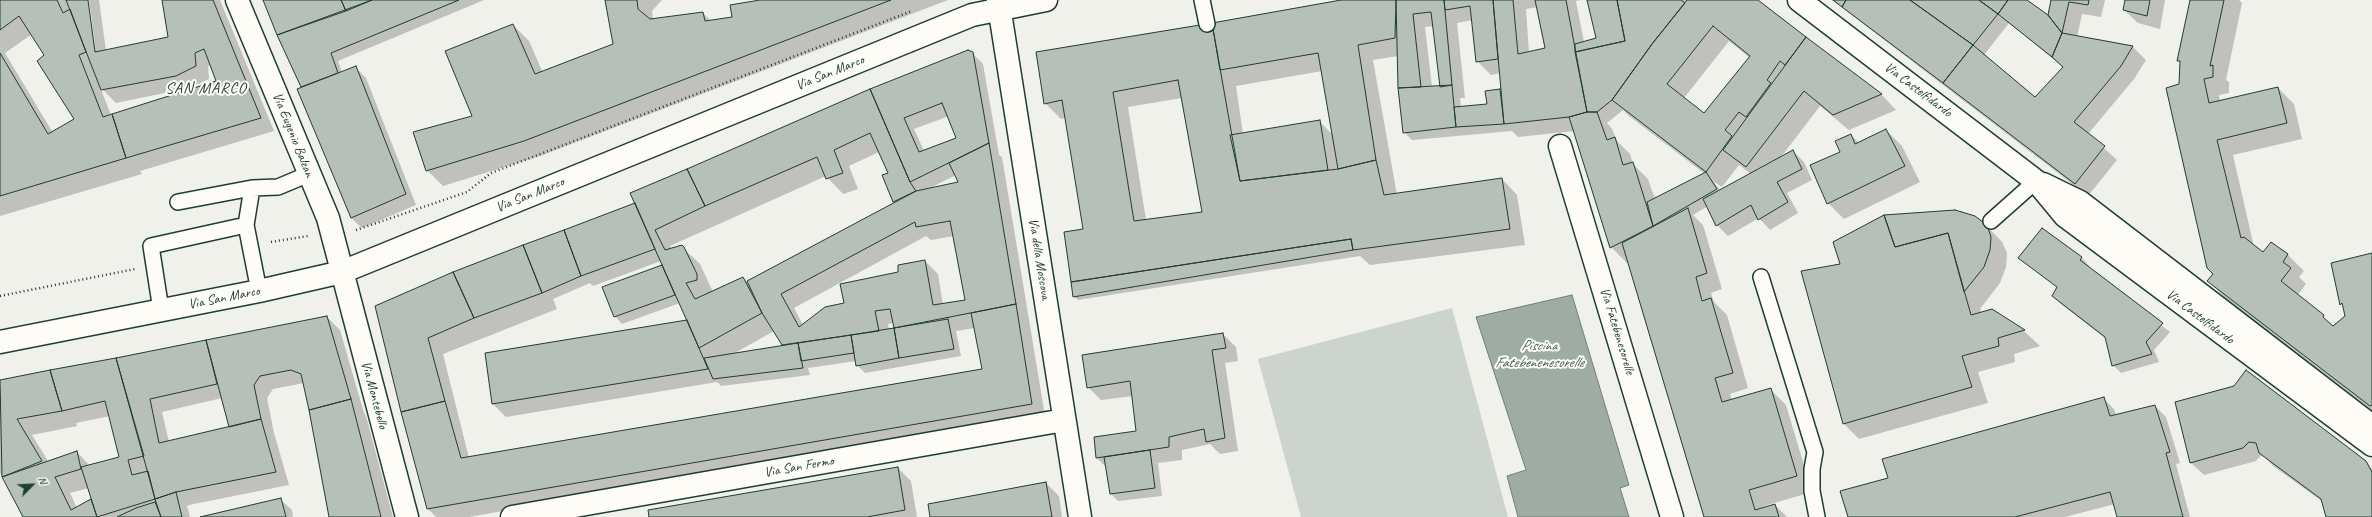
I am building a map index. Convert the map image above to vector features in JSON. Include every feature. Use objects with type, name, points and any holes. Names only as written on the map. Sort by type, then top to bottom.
[{"type":"street","name":"Via Eugenio Balzan","points":[[237,0],[328,218],[342,272]]},
{"type":"street","name":"Via San Marco","points":[[0,342],[259,291],[342,272],[999,4],[1046,0]]},
{"type":"street","name":"Via Castelfidardo","points":[[1799,0],[2036,181],[2080,202],[2372,426]]},
{"type":"street","name":"Via della Moscova","points":[[999,4],[1080,517]]},
{"type":"street","name":"Via Fatebenesorelle","points":[[1560,146],[1672,517]]},
{"type":"street","name":"Via Castelfidardo","points":[[2036,181],[2065,216],[2372,445]]},
{"type":"street","name":"Via Montebello","points":[[342,272],[407,517]]},
{"type":"street","name":"Via San Fermo","points":[[512,517],[534,515],[1064,420]]},
{"type":"lane","points":[[1202,0],[1206,24]]},
{"type":"lane","points":[[178,202],[252,188],[278,187],[309,174]]},
{"type":"lane","points":[[1990,221],[2036,181]]},
{"type":"lane","points":[[252,188],[246,225],[259,291]]},
{"type":"lane","points":[[161,310],[151,246],[246,225]]},
{"type":"lane","points":[[1761,277],[1815,452],[1812,469],[1812,491],[1818,517]]},
{"type":"path","points":[[356,230],[467,192],[491,173],[918,9]]},
{"type":"shaded area","points":[[1452,308],[1508,517],[1301,517],[1258,359]]},
{"type":"water","name":"Piscina Fatebenenesorelle","points":[[1572,295],[1629,485],[1620,488],[1629,517],[1518,517],[1507,476],[1526,470],[1476,317]]},
{"type":"building","points":[[0,0],[57,0],[63,13],[70,9],[86,52],[79,55],[103,117],[112,114],[126,158],[0,196],[0,53],[48,134],[74,119],[37,61],[44,55],[19,16],[0,30]]},
{"type":"building","points":[[66,0],[88,0],[95,52],[168,37],[162,0],[213,0],[261,118],[126,158],[112,114],[216,81],[204,49],[195,53],[196,66],[176,76],[101,90]]},
{"type":"building","points":[[263,0],[341,0],[346,11],[277,35]]},
{"type":"building","points":[[341,0],[372,0],[346,11]]},
{"type":"building","points":[[372,0],[459,0],[331,53],[338,73],[301,87],[277,35]]},
{"type":"building","points":[[605,0],[637,0],[638,9],[650,19],[703,12],[705,21],[732,17],[730,5],[760,0],[891,0],[524,141],[426,171],[413,132],[472,116],[445,51],[513,24],[535,74],[613,44]]},
{"type":"building","points":[[1341,0],[1396,0],[1395,38],[1358,45],[1376,160],[1338,169],[1318,53],[1220,70],[1212,23]]},
{"type":"building","points":[[1396,0],[1444,0],[1452,85],[1440,87],[1431,12],[1413,14],[1421,87],[1398,88]]},
{"type":"building","points":[[1444,0],[1493,0],[1498,59],[1476,62],[1470,6],[1445,10]]},
{"type":"building","points":[[1493,0],[1513,0],[1518,54],[1545,48],[1535,0],[1566,0],[1587,112],[1569,117],[1504,124]]},
{"type":"building","points":[[1587,0],[1617,0],[1625,41],[1575,52],[1575,44],[1596,38]]},
{"type":"building","points":[[1617,0],[1681,0],[1685,3],[1652,44],[1612,100],[1597,112],[1587,112],[1575,52],[1625,41]]},
{"type":"building","points":[[1687,0],[1758,0],[1806,37],[1785,65],[1780,61],[1767,80],[1771,83],[1746,117],[1739,112],[1725,130],[1732,136],[1706,172],[1612,100],[1652,44]],"holes":[[[1713,26],[1750,56],[1704,113],[1667,84]]]},
{"type":"building","points":[[1833,0],[1846,0],[1842,7]]},
{"type":"building","points":[[1846,0],[1910,0],[1973,45],[1943,83],[1842,7]]},
{"type":"building","points":[[1910,0],[1979,0],[1998,14],[1973,45]]},
{"type":"building","points":[[1979,0],[2008,0],[1998,14]]},
{"type":"building","points":[[2008,0],[2027,0],[2048,15],[2062,33],[2052,57],[1998,14]]},
{"type":"building","points":[[2051,0],[2089,0],[2088,5],[2069,2],[2062,33],[2048,15]]},
{"type":"building","points":[[2125,0],[2150,0],[2147,16],[2123,10]]},
{"type":"building","points":[[2190,0],[2224,0],[2210,66],[2213,65],[2213,77],[2204,79],[2209,103],[2278,87],[2287,123],[2217,140],[2241,238],[2244,237],[2263,252],[2271,242],[2288,254],[2283,262],[2291,268],[2281,281],[2324,315],[2323,317],[2333,326],[2345,316],[2342,303],[2340,305],[2331,263],[2372,253],[2372,405],[2370,406],[2207,281],[2213,274],[2207,268],[2166,88],[2179,84],[2180,61],[2177,61]]},
{"type":"building","points":[[1212,23],[1240,181],[1338,169],[1376,160],[1384,195],[1502,178],[1510,229],[1353,250],[1351,239],[1071,282],[1064,232],[1083,229],[1062,100],[1044,104],[1036,52]],"holes":[[[1178,80],[1202,212],[1134,221],[1113,92]]]},
{"type":"building","points":[[2062,33],[2133,46],[2121,66],[2074,122],[2105,146],[2075,184],[1943,83],[1973,45],[2035,97],[2063,67],[2052,57]]},
{"type":"building","points":[[1806,37],[1882,94],[1833,115],[1804,91],[1746,167],[1723,150]]},
{"type":"building","points":[[968,50],[973,52],[989,143],[910,182],[870,89]],"holes":[[[942,103],[956,138],[919,152],[904,118]]]},
{"type":"building","points":[[356,66],[406,194],[351,218],[297,89]]},
{"type":"building","points":[[1452,85],[1456,127],[1403,133],[1398,88]]},
{"type":"building","points":[[870,89],[910,182],[916,191],[893,202],[882,175],[888,173],[870,133],[834,150],[843,173],[826,179],[817,157],[705,206],[687,169]]},
{"type":"building","points":[[1500,89],[1504,124],[1456,127],[1454,107],[1487,104],[1485,91]]},
{"type":"building","points":[[1587,112],[1597,112],[1607,140],[1615,137],[1623,165],[1633,162],[1653,226],[1610,248],[1569,117]]},
{"type":"building","points":[[1320,120],[1328,170],[1240,181],[1230,135]]},
{"type":"building","points":[[1886,129],[1905,166],[1827,204],[1810,165],[1840,152],[1835,141],[1851,134],[1855,144]]},
{"type":"building","points":[[989,143],[1016,304],[894,328],[890,309],[875,311],[879,331],[782,345],[762,313],[747,281],[916,191],[958,182],[949,163]],"holes":[[[950,221],[965,300],[933,305],[925,260],[898,265],[898,272],[840,284],[844,303],[825,307],[799,327],[781,294],[915,222],[916,227]]]},
{"type":"building","points":[[1793,150],[1802,169],[1777,182],[1788,202],[1758,220],[1751,205],[1716,226],[1703,199]]},
{"type":"building","points":[[687,169],[705,206],[655,230],[665,250],[682,245],[684,247],[697,274],[697,280],[686,283],[695,299],[743,277],[762,313],[699,348],[630,193]]},
{"type":"building","points":[[1706,172],[1717,189],[1653,226],[1647,202]]},
{"type":"building","points":[[635,203],[655,249],[581,276],[564,230]]},
{"type":"building","points":[[1688,208],[1707,273],[1696,277],[1702,301],[1711,298],[1733,373],[1715,378],[1722,402],[1771,388],[1797,476],[1749,490],[1755,510],[1775,504],[1779,517],[1704,517],[1622,243]]},
{"type":"building","points":[[1955,210],[1975,216],[1987,225],[1991,237],[1990,250],[1984,267],[1964,292],[1948,233],[1895,247],[1884,215]]},
{"type":"building","points":[[1884,215],[1895,247],[1948,233],[1971,315],[1992,309],[2025,330],[1998,338],[1999,346],[1962,356],[1972,387],[1843,424],[1801,271],[1840,264],[1833,242]]},
{"type":"building","points":[[2042,228],[2082,257],[2080,260],[2163,323],[2146,342],[2152,354],[2112,366],[2105,337],[2052,296],[2057,287],[2018,258]]},
{"type":"building","points":[[564,230],[581,276],[542,293],[523,245]]},
{"type":"building","points":[[1351,239],[1353,250],[1073,297],[1071,282]]},
{"type":"building","points":[[523,245],[542,293],[474,318],[453,272]]},
{"type":"building","points":[[662,265],[675,295],[614,317],[602,287]]},
{"type":"building","points":[[453,272],[474,318],[428,338],[445,401],[401,412],[375,306]]},
{"type":"building","points":[[1016,304],[1032,404],[427,509],[401,412],[445,401],[461,458],[982,369],[971,313]]},
{"type":"building","points":[[327,316],[351,399],[309,410],[301,374],[291,370],[260,376],[254,385],[261,419],[229,427],[206,340]]},
{"type":"building","points":[[948,319],[954,349],[899,358],[894,328]]},
{"type":"building","points":[[687,320],[708,369],[492,404],[485,353]]},
{"type":"building","points":[[894,328],[899,358],[856,366],[851,335]]},
{"type":"building","points":[[1223,333],[1226,348],[1212,350],[1225,438],[1206,442],[1204,429],[1169,437],[1169,447],[1096,458],[1094,437],[1136,431],[1130,381],[1087,388],[1082,355]]},
{"type":"building","points":[[851,335],[854,353],[801,361],[798,343]]},
{"type":"building","points":[[206,340],[217,384],[150,399],[159,443],[261,419],[276,472],[176,492],[155,499],[116,358]]},
{"type":"building","points":[[798,343],[803,368],[713,379],[704,358]]},
{"type":"building","points":[[116,358],[144,456],[128,460],[132,475],[148,471],[155,499],[97,517],[81,467],[119,457],[105,401],[62,411],[50,370]]},
{"type":"building","points":[[50,370],[62,411],[17,419],[42,461],[2,477],[0,380]]},
{"type":"building","points":[[2246,370],[2366,461],[2372,472],[2372,517],[2326,517],[2321,499],[2259,453],[2256,443],[2249,442],[2243,448],[2190,463],[2175,402],[2234,386]]},
{"type":"building","points":[[2104,397],[2110,416],[2155,405],[2170,452],[2166,453],[2183,517],[2117,517],[2110,492],[2015,517],[1848,517],[1840,491],[1888,478],[1882,459]]},
{"type":"building","points":[[351,399],[381,517],[329,517],[309,410]]},
{"type":"building","points":[[1150,450],[1155,488],[1110,494],[1104,457]]},
{"type":"building","points":[[77,451],[81,469],[55,477],[71,510],[91,499],[97,517],[23,517],[2,477]]},
{"type":"building","points":[[898,467],[905,510],[867,517],[649,517],[648,510]]},
{"type":"building","points":[[1046,482],[1052,517],[930,517],[928,504]]},
{"type":"building","points":[[176,492],[182,517],[161,517],[155,499]]},
{"type":"building","points":[[281,498],[286,517],[200,517]]},
{"type":"building","points":[[155,502],[161,517],[117,517],[136,508]]},
{"type":"district","name":"SAN MARCO","points":[[206,89]]}]
